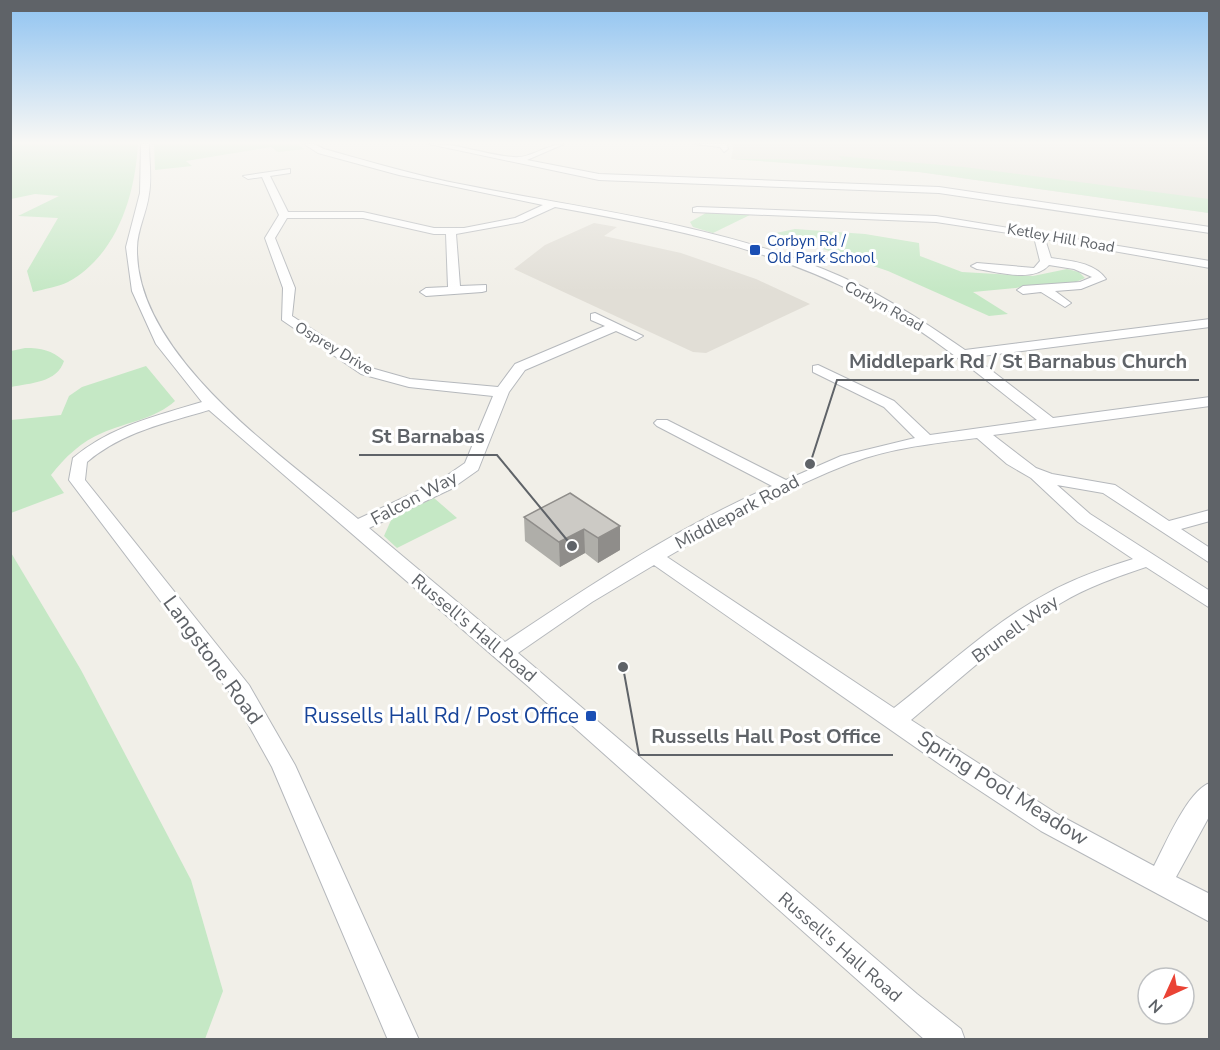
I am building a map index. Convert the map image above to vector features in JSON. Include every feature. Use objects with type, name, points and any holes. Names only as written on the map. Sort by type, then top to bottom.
[{"type":"street","name":"Russell's Hall Road","points":[[145,193],[131,247],[138,291],[163,344],[212,404],[503,653],[906,1005],[950,1040]]},
{"type":"street","points":[[274,193],[284,214],[363,215],[434,231],[499,225],[533,215],[555,204]]},
{"type":"street","name":"Corbyn Road","points":[[495,193],[675,227],[768,254],[864,292],[907,315],[1051,424]]},
{"type":"street","points":[[675,227],[707,199],[706,193]]},
{"type":"street","points":[[965,193],[1209,230]]},
{"type":"street","name":"Ketley Hill Road","points":[[697,210],[912,218],[1038,234],[1209,265]]},
{"type":"street","name":"Osprey Drive","points":[[284,214],[270,238],[289,288],[284,313],[294,325],[366,371],[409,383],[502,392]]},
{"type":"street","points":[[451,231],[454,289]]},
{"type":"street","points":[[1038,234],[1046,261]]},
{"type":"street","points":[[972,265],[1032,272],[1038,270],[1046,261]]},
{"type":"street","points":[[1023,290],[1095,282],[1100,276],[1082,268],[1046,261]]},
{"type":"street","points":[[426,292],[482,288]]},
{"type":"street","points":[[1045,289],[1065,303]]},
{"type":"street","points":[[596,317],[636,336]]},
{"type":"street","points":[[961,355],[1209,323]]},
{"type":"street","name":"Falcon Way","points":[[356,527],[445,485],[472,466],[502,392],[520,367],[615,327]]},
{"type":"street","points":[[818,369],[889,404],[926,440]]},
{"type":"street","name":"Middlepark Road","points":[[503,653],[585,597],[741,506],[847,459],[926,440],[1209,401]]},
{"type":"street","name":"Langstone Road","points":[[212,404],[130,430],[100,444],[79,461],[77,480],[240,691],[284,765],[404,1040]]},
{"type":"street","points":[[662,423],[785,486]]},
{"type":"street","points":[[981,433],[1011,460],[1031,472],[1047,479],[1095,484],[1109,489],[1209,557]]},
{"type":"street","points":[[1031,472],[1084,518],[1209,602]]},
{"type":"street","points":[[1168,527],[1209,515]]},
{"type":"street","name":"Spring Pool Meadow","points":[[654,557],[717,596],[1051,824],[1209,909]]},
{"type":"street","name":"Brunell Way","points":[[896,719],[1025,616],[1056,597],[1100,576],[1146,561]]},
{"type":"street","points":[[1160,881],[1188,826],[1209,793]]},
{"type":"shaded area","points":[[1068,193],[1209,193],[1209,213]]},
{"type":"shaded area","points":[[594,223],[617,227],[604,236],[681,253],[756,279],[810,304],[706,353],[693,352],[514,269],[545,245]]},
{"type":"green space","points":[[11,193],[130,193],[120,222],[111,240],[99,256],[68,282],[33,292],[27,271],[58,218],[18,216],[59,196],[35,194],[11,199]]},
{"type":"green space","points":[[1068,193],[1163,193],[1209,199],[1209,213]]},
{"type":"green space","points":[[706,213],[752,214],[713,233],[693,227],[690,222]]},
{"type":"green space","points":[[795,229],[865,234],[919,243],[920,256],[962,272],[1033,276],[1067,269],[1079,272],[1085,278],[1076,282],[973,292],[1008,314],[989,316],[888,271],[776,233]]},
{"type":"green space","points":[[25,348],[46,350],[64,361],[55,374],[49,378],[11,387],[11,351]]},
{"type":"green space","points":[[146,366],[175,401],[159,412],[111,429],[81,445],[51,475],[64,493],[11,513],[11,420],[61,415],[69,396],[82,387]]},
{"type":"green space","points":[[434,498],[457,518],[397,548],[384,536],[392,518]]},
{"type":"green space","points":[[10,551],[81,670],[191,880],[223,991],[205,1039],[11,1039]]},
{"type":"building","points":[[570,493],[620,526],[598,538],[584,529],[559,542],[524,517]]},
{"type":"place","name":"Corbyn Rd / Old Park School","points":[[755,250]]},
{"type":"place","name":"Middlepark Rd / St Barnabus Church","points":[[810,464]]},
{"type":"place","name":"St Barnabas","points":[[572,546]]},
{"type":"place","name":"Russells Hall Post Office","points":[[623,667]]},
{"type":"place","name":"Russells Hall Rd / Post Office","points":[[591,716]]}]
